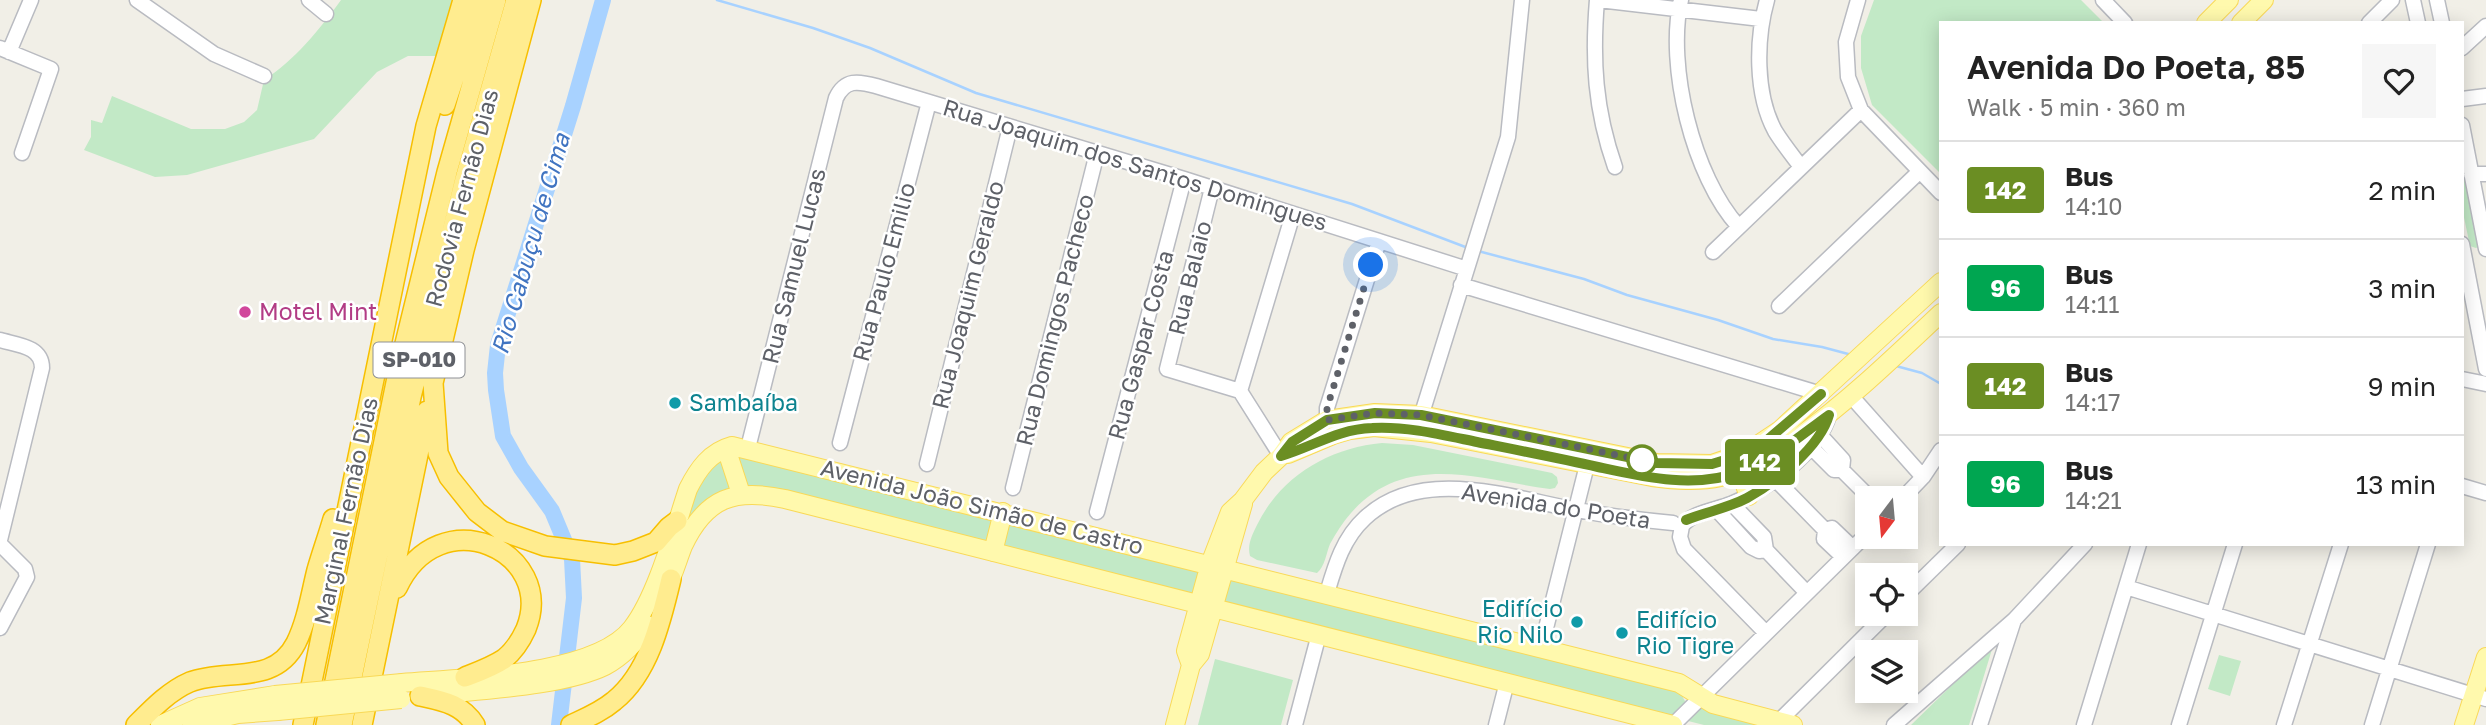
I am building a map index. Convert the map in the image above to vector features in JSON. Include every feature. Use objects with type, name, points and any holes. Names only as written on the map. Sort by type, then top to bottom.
[{"type":"highway","points":[[409,212],[422,186],[437,127],[480,0]]},
{"type":"highway","name":"Rodovia Fernão Dias","points":[[326,725],[399,368],[447,172],[496,0]]},
{"type":"highway","name":"Rodovia Fernão Dias","points":[[342,725],[411,397],[465,178],[516,0]]},
{"type":"highway","points":[[531,0],[464,250],[433,383],[438,453],[449,477],[464,498],[490,523],[518,538],[545,546],[615,555],[645,548],[656,542],[668,527],[677,521]]},
{"type":"highway","name":"Marginal Fernão Dias","points":[[303,725],[426,126],[461,4]]},
{"type":"highway","name":"SP-010","points":[[362,725],[433,383]]},
{"type":"highway","points":[[136,725],[166,697],[189,683],[208,678],[262,672],[285,659],[296,643],[303,625],[348,469],[356,460]]},
{"type":"highway","points":[[384,618],[404,574],[416,558],[427,551],[441,544],[467,540],[483,543],[508,555],[530,589],[530,620],[515,648],[505,658],[465,677]]},
{"type":"highway","points":[[578,722],[616,700],[639,669],[657,633],[671,579]]},
{"type":"highway","points":[[408,693],[458,706],[475,725]]},
{"type":"main road","points":[[2208,21],[2229,0]]},
{"type":"main road","points":[[2243,21],[2264,0]]},
{"type":"main road","name":"Avenida do Poeta","points":[[1419,423],[1657,463],[1696,465],[1727,461],[1747,452],[1780,430],[1939,284]]},
{"type":"main road","name":"Avenida do Poeta","points":[[1175,725],[1191,665],[1186,651],[1205,606],[1217,566],[1241,515],[1243,500],[1264,472],[1281,456],[1330,427],[1375,413],[1587,465],[1678,480],[1720,477],[1740,472],[1777,453],[1829,415],[1852,397],[1939,315]]},
{"type":"main road","points":[[1899,320],[1910,342]]},
{"type":"main road","points":[[160,725],[200,707],[408,693],[607,665],[631,647],[652,618],[671,579],[682,548],[700,520],[710,508],[741,494],[726,448],[705,461],[688,489],[647,604],[631,630],[579,668]]},
{"type":"main road","name":"Avenida João Simão de Castro","points":[[726,448],[748,448],[1679,683],[1713,704],[1782,724]]},
{"type":"main road","points":[[1740,472],[1741,500]]},
{"type":"main road","name":"Avenida João Simão de Castro","points":[[741,494],[751,493],[785,499],[1673,725]]},
{"type":"main road","points":[[993,552],[1003,512]]},
{"type":"main road","points":[[2464,725],[2480,697],[2486,657]]},
{"type":"main road","points":[[408,693],[465,677],[544,675]]},
{"type":"main road","points":[[192,725],[276,703]]},
{"type":"street","points":[[22,153],[51,69],[4,50],[31,0]]},
{"type":"street","points":[[137,0],[155,6],[215,54],[264,76]]},
{"type":"street","points":[[309,0],[326,14]]},
{"type":"street","points":[[1419,423],[1510,128],[1522,0]]},
{"type":"street","points":[[1615,167],[1604,135],[1596,80],[1593,44],[1598,0],[1680,5],[1761,19]]},
{"type":"street","points":[[1767,0],[1761,19],[1760,68],[1765,102],[1774,128],[1801,167]]},
{"type":"street","points":[[1858,0],[1846,42],[1848,77],[1861,110],[1939,191]]},
{"type":"street","points":[[2103,0],[2123,21]]},
{"type":"street","points":[[2371,21],[2392,0]]},
{"type":"street","points":[[2413,0],[2418,21]]},
{"type":"street","points":[[2437,0],[2442,21]]},
{"type":"street","points":[[1680,5],[1677,32],[1679,81],[1686,116],[1708,178],[1739,227]]},
{"type":"street","points":[[2464,46],[2486,26]]},
{"type":"street","name":"Rua Joaquim dos Santos Domingues","points":[[842,85],[859,82],[929,102],[1467,266]]},
{"type":"street","name":"Rua Samuel Lucas","points":[[748,448],[836,98],[842,85]]},
{"type":"street","points":[[2464,99],[2486,96]]},
{"type":"street","name":"Rua Paulo Emilio","points":[[840,443],[929,102]]},
{"type":"street","points":[[1713,252],[1861,110]]},
{"type":"street","name":"Rua Joaquim Geraldo","points":[[927,464],[1010,127]]},
{"type":"street","points":[[2464,131],[2479,174],[2486,251],[2464,253]]},
{"type":"street","name":"Rua Domingos Pacheco","points":[[1013,488],[1097,153]]},
{"type":"street","points":[[1779,306],[1919,172]]},
{"type":"street","name":"Rua Gaspar Costa","points":[[1097,512],[1184,179]]},
{"type":"street","name":"Rua Balaio","points":[[1212,188],[1167,369],[1240,391]]},
{"type":"street","points":[[1281,456],[1240,391],[1293,214]]},
{"type":"street","points":[[1330,427],[1327,408],[1379,241]]},
{"type":"street","points":[[2464,258],[2486,369]]},
{"type":"street","points":[[1461,285],[1821,394]]},
{"type":"street","points":[[0,340],[36,351],[42,359],[0,542],[25,569],[27,577],[0,628]]},
{"type":"street","points":[[2464,379],[2486,384]]},
{"type":"street","points":[[1852,397],[1923,477]]},
{"type":"street","name":"Avenida do Poeta","points":[[1327,593],[1339,554],[1350,536],[1364,518],[1401,496],[1444,489],[1475,491],[1577,510],[1679,522],[1741,500],[1774,479],[1816,441],[1829,415]]},
{"type":"street","points":[[1816,441],[1834,470],[1842,470],[1858,486]]},
{"type":"street","points":[[1914,486],[1939,453]]},
{"type":"street","points":[[1541,648],[1587,465]]},
{"type":"street","points":[[1774,479],[1825,530],[1824,538],[1848,553]]},
{"type":"street","points":[[2464,487],[2486,493]]},
{"type":"street","points":[[1741,500],[1764,537],[1766,550],[1807,593]]},
{"type":"street","points":[[1717,510],[1751,547],[1759,551],[1766,550]]},
{"type":"street","points":[[1679,522],[1684,549],[1766,633]]},
{"type":"street","points":[[1673,725],[1855,546]]},
{"type":"street","points":[[1918,584],[1956,546]]},
{"type":"street","points":[[1894,725],[2014,620],[2083,546]]},
{"type":"street","points":[[2084,725],[2138,546]]},
{"type":"street","points":[[2179,725],[2234,546]]},
{"type":"street","points":[[2284,725],[2340,546]]},
{"type":"street","points":[[2372,725],[2427,546]]},
{"type":"street","points":[[2126,587],[2480,697]]},
{"type":"street","points":[[1980,725],[2014,620]]},
{"type":"street","points":[[1782,724],[1876,626]]},
{"type":"street","points":[[1295,725],[1319,634]]},
{"type":"street","points":[[1992,639],[2002,640],[2006,645]]},
{"type":"street","points":[[1496,725],[1507,682]]},
{"type":"green space","points":[[341,0],[452,0],[437,56],[408,56],[377,72],[314,139],[187,175],[155,177],[84,150],[91,137],[91,120],[102,123],[112,96],[191,129],[225,129],[244,122],[257,110],[264,80],[286,64],[306,44]]},
{"type":"green space","points":[[1874,0],[2081,0],[2102,21],[1939,21],[1939,172],[1872,105],[1861,68],[1861,36]]},
{"type":"green space","points":[[2464,163],[2480,246],[2470,246],[2464,218]]},
{"type":"green space","points":[[1382,443],[1413,445],[1552,473],[1557,477],[1558,483],[1555,488],[1550,489],[1471,476],[1420,475],[1396,481],[1373,494],[1351,513],[1332,540],[1324,563],[1317,573],[1257,560],[1250,556],[1250,544],[1257,525],[1279,492],[1293,479],[1325,458],[1362,446]]},
{"type":"green space","points":[[745,454],[1680,692],[1686,703],[1764,725],[1704,725],[760,486],[732,489],[712,498],[695,512],[679,534],[694,493],[707,472],[716,464]]},
{"type":"green space","points":[[1993,646],[1969,725],[1911,725],[1988,650]]},
{"type":"green space","points":[[2219,655],[2241,661],[2230,696],[2208,689]]},
{"type":"green space","points":[[1215,659],[1293,680],[1281,725],[1198,725]]},
{"type":"waterway","name":"Rio Cabuçu de Cima","points":[[559,725],[574,598],[572,559],[552,511],[521,468],[503,436],[495,373],[498,345],[573,106],[603,0]]},
{"type":"waterway","points":[[717,0],[870,48],[976,93],[1352,204],[1468,248]]},
{"type":"waterway","points":[[1478,251],[1584,279],[1627,295],[1718,320],[1773,339],[1852,355]]},
{"type":"waterway","points":[[1896,366],[1922,373],[1939,383]]},
{"type":"bus line","name":"142","points":[[1686,520],[1746,498],[1774,479],[1818,440],[1829,415],[1756,465],[1740,472],[1699,480],[1628,473],[1431,433],[1374,428],[1333,435],[1281,456],[1292,442],[1327,420],[1375,413],[1421,415],[1657,463],[1712,464],[1727,461],[1766,441],[1821,394]]},
{"type":"place","name":"Motel Mint","points":[[245,312]]},
{"type":"place","name":"Sambaíba","points":[[675,403]]},
{"type":"place","name":"Edifício Rio Nilo","points":[[1577,622]]},
{"type":"place","name":"Edifício Rio Tigre","points":[[1622,633]]},
{"type":"route","points":[[1371,265],[1327,408],[1327,420],[1375,413],[1421,415],[1642,460]]}]
